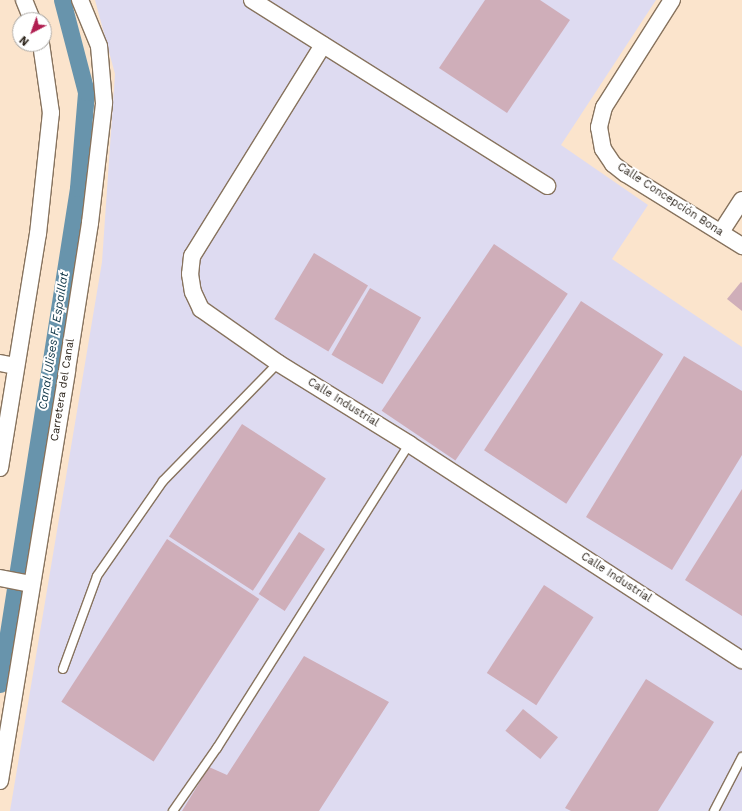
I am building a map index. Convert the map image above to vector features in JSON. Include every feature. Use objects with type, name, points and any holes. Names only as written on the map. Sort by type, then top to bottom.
[{"type":"street","points":[[24,0],[29,12]]},
{"type":"street","name":"Carretera del Canal","points":[[0,781],[27,583],[84,262],[104,103],[100,46],[80,0]]},
{"type":"street","points":[[252,0],[547,186]]},
{"type":"street","name":"Calle Concepción Bona","points":[[672,0],[604,107],[599,127],[603,149],[613,164],[626,174],[742,246]]},
{"type":"street","name":"Calle Industrial","points":[[323,45],[192,256],[190,274],[193,292],[201,309],[278,363],[408,444],[742,660]]},
{"type":"street","points":[[0,468],[38,234],[51,113],[42,52]]},
{"type":"street","points":[[721,232],[742,200]]},
{"type":"street","points":[[0,363],[16,366]]},
{"type":"street","points":[[0,578],[27,583]]},
{"type":"lane","points":[[63,669],[98,576],[163,481],[278,363]]},
{"type":"lane","points":[[173,811],[217,748],[408,444]]},
{"type":"lane","points":[[714,811],[742,757]]},
{"type":"shaded area","points":[[95,0],[656,0],[561,145],[648,205],[612,259],[742,347],[742,811],[10,811],[102,262],[115,74]]},
{"type":"building","points":[[485,0],[540,0],[570,20],[507,113],[439,68]]},
{"type":"building","points":[[494,244],[568,294],[455,460],[382,411]]},
{"type":"building","points":[[314,253],[368,285],[328,351],[274,319]]},
{"type":"building","points":[[741,282],[742,283],[742,311],[727,299]]},
{"type":"building","points":[[370,288],[421,318],[383,384],[332,355]]},
{"type":"building","points":[[581,301],[663,354],[566,504],[484,450]]},
{"type":"building","points":[[684,356],[742,391],[742,455],[672,570],[586,517]]},
{"type":"building","points":[[242,424],[326,478],[253,591],[169,536]]},
{"type":"building","points":[[742,489],[742,616],[685,580]]},
{"type":"building","points":[[299,532],[325,549],[285,611],[259,594]]},
{"type":"building","points":[[167,539],[259,599],[154,762],[61,702]]},
{"type":"building","points":[[544,585],[593,617],[536,705],[487,673]]},
{"type":"building","points":[[304,656],[389,702],[319,811],[182,811],[209,767],[227,775]]},
{"type":"building","points":[[646,679],[714,722],[658,811],[571,811],[565,808]]},
{"type":"building","points":[[523,709],[558,737],[540,759],[505,731]]},
{"type":"waterway","name":"Canal Ulises F. Espaillat","points":[[0,684],[78,188],[86,92],[62,0]]}]
